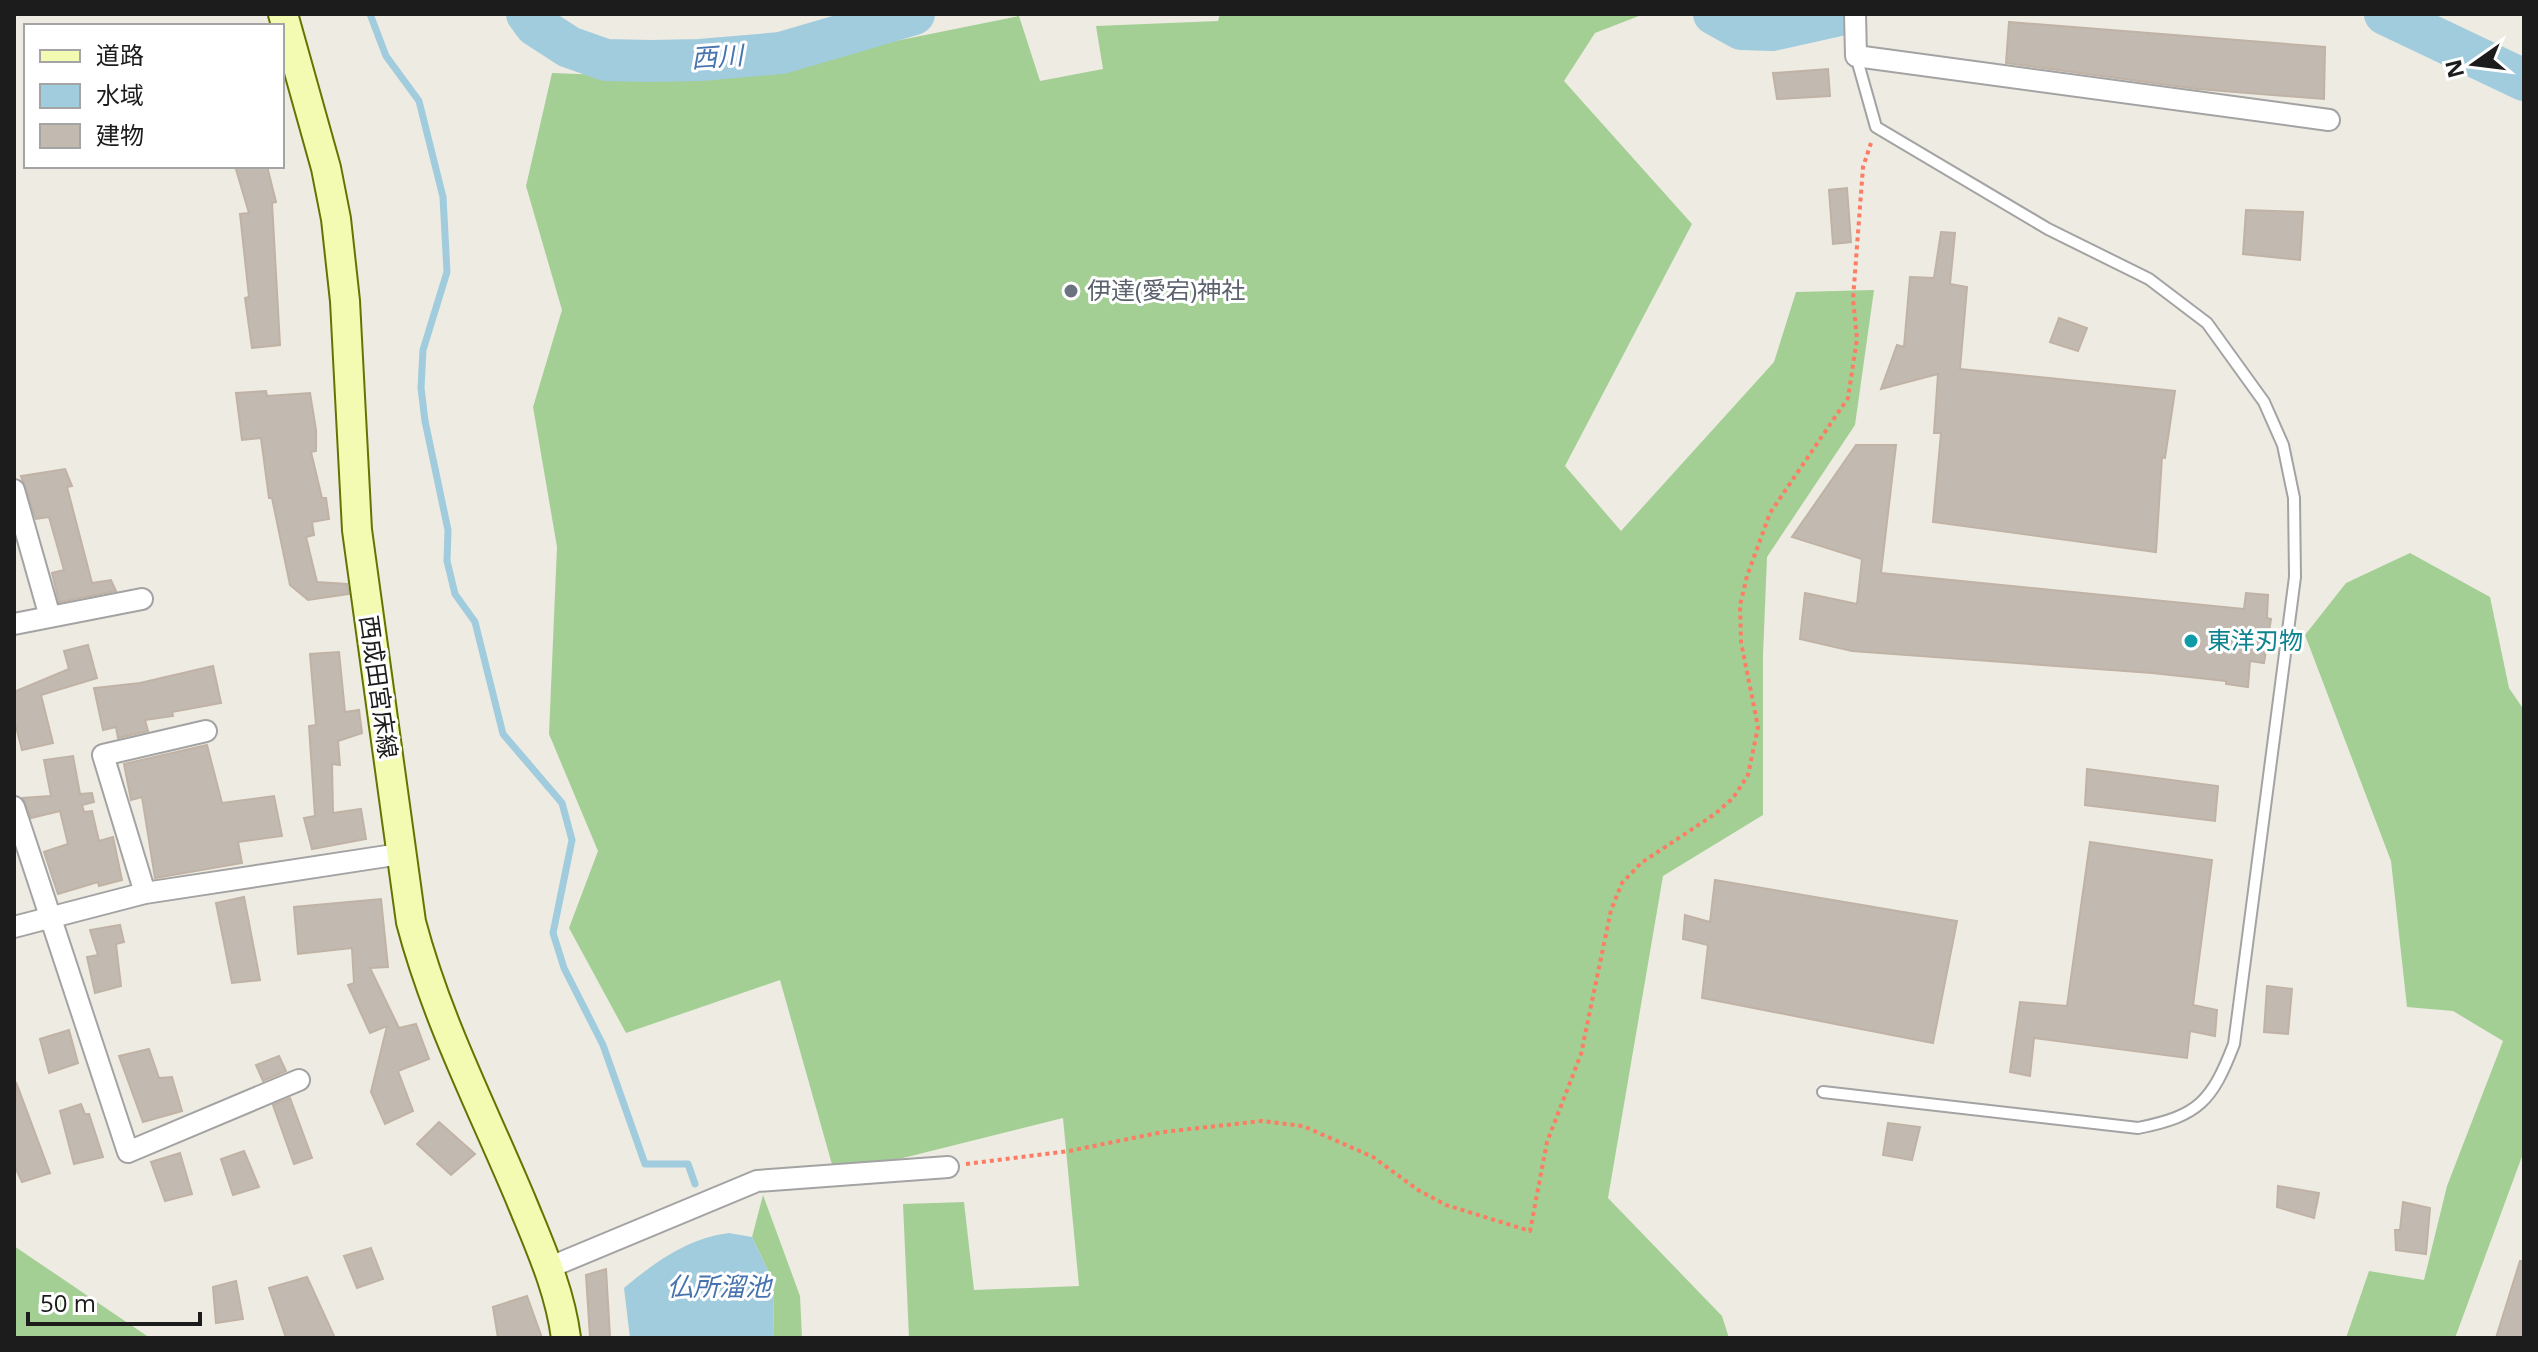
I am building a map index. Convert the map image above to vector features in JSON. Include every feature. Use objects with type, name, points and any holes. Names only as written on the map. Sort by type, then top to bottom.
[{"type":"main road","name":"西成田宮床線","points":[[283,14],[326,168],[336,219],[345,301],[357,530],[411,922],[425,974],[445,1029],[484,1112],[548,1268],[563,1312],[566,1338]]},
{"type":"street","points":[[1855,14],[1856,56],[2329,120]]},
{"type":"street","points":[[14,490],[50,617]]},
{"type":"street","points":[[14,624],[142,599]]},
{"type":"street","points":[[145,893],[103,755],[206,731]]},
{"type":"street","points":[[14,807],[128,1152],[299,1080]]},
{"type":"street","points":[[14,927],[145,893],[400,854]]},
{"type":"street","points":[[548,1268],[757,1181],[948,1167]]},
{"type":"lane","points":[[1823,1092],[2138,1128],[2167,1122],[2195,1110],[2219,1081],[2234,1044],[2295,577],[2294,498],[2283,445],[2264,402],[2207,323],[2149,279],[2048,229],[1876,127],[1856,56]]},
{"type":"path","points":[[948,1167],[1069,1151],[1163,1132],[1262,1121],[1303,1126],[1373,1157],[1418,1190],[1446,1205],[1530,1231],[1547,1142],[1581,1054],[1611,910],[1622,883],[1641,863],[1724,806],[1748,775],[1758,727],[1741,642],[1740,605],[1770,513],[1848,398],[1857,339],[1853,299],[1863,167],[1876,127]]},
{"type":"green space","points":[[1220,14],[1644,14],[1595,33],[1564,81],[1692,224],[1565,466],[1621,531],[1774,362],[1796,292],[1874,290],[1855,425],[1767,557],[1763,655],[1763,815],[1663,876],[1608,1198],[1722,1316],[1729,1338],[909,1338],[903,1204],[964,1202],[974,1290],[1079,1286],[1063,1118],[835,1175],[780,980],[626,1033],[569,928],[598,851],[549,734],[557,547],[533,407],[562,310],[526,186],[552,73],[708,79],[1019,16],[1040,81],[1103,69],[1096,26],[1218,21]]},
{"type":"green space","points":[[2410,553],[2490,597],[2509,688],[2524,710],[2524,1151],[2455,1338],[2346,1338],[2369,1271],[2424,1280],[2447,1186],[2503,1041],[2453,1011],[2407,1007],[2391,861],[2305,635],[2346,583]]},
{"type":"green space","points":[[763,1195],[800,1296],[802,1338],[774,1338],[773,1281],[752,1237]]},
{"type":"green space","points":[[14,1246],[150,1338],[14,1338]]},
{"type":"water","name":"仏所溜池","points":[[729,1233],[752,1237],[773,1281],[774,1338],[630,1338],[624,1288],[686,1246]]},
{"type":"building","points":[[2009,22],[2325,47],[2324,99],[2198,89],[2006,63]]},
{"type":"building","points":[[1828,69],[1830,96],[1777,99],[1773,73]]},
{"type":"building","points":[[236,168],[268,168],[276,202],[272,203],[280,345],[252,348],[245,298],[249,297],[240,214],[249,213]]},
{"type":"building","points":[[1847,188],[1851,242],[1833,244],[1829,190]]},
{"type":"building","points":[[2246,210],[2303,212],[2300,260],[2243,254]]},
{"type":"building","points":[[1941,232],[1955,233],[1950,284],[1967,287],[1960,369],[2175,391],[2165,458],[2162,457],[2156,552],[1933,522],[1941,433],[1934,433],[1938,374],[1881,389],[1897,345],[1904,347],[1910,277],[1934,278]]},
{"type":"building","points":[[2059,318],[2087,328],[2078,351],[2050,342]]},
{"type":"building","points":[[266,391],[267,396],[310,393],[316,430],[316,451],[311,452],[322,498],[326,498],[329,519],[312,522],[314,535],[306,537],[317,582],[347,584],[349,594],[308,600],[290,585],[272,498],[269,498],[261,438],[242,440],[236,393]]},
{"type":"building","points":[[1856,445],[1896,445],[1881,573],[2244,609],[2246,593],[2268,595],[2267,618],[2271,619],[2264,663],[2250,661],[2248,687],[2226,684],[2226,681],[2152,673],[1852,651],[1800,639],[1805,593],[1857,604],[1862,559],[1792,537]]},
{"type":"building","points":[[65,469],[72,486],[67,487],[92,583],[111,580],[116,591],[59,602],[52,573],[64,570],[49,517],[36,519],[21,476]]},
{"type":"building","points":[[88,645],[97,678],[41,695],[53,743],[22,750],[14,719],[14,692],[69,669],[64,651]]},
{"type":"building","points":[[339,652],[345,712],[359,710],[362,733],[338,741],[340,765],[332,764],[333,813],[361,809],[366,839],[312,849],[304,818],[315,816],[309,726],[316,725],[310,654]]},
{"type":"building","points":[[213,666],[221,703],[145,720],[148,731],[118,738],[116,727],[103,730],[94,688],[140,683]]},
{"type":"building","points":[[207,745],[222,803],[274,796],[282,836],[238,842],[242,863],[155,878],[142,797],[131,800],[124,764]]},
{"type":"building","points":[[73,756],[80,794],[92,793],[94,802],[82,805],[84,812],[92,811],[99,841],[113,837],[122,880],[99,886],[98,882],[58,894],[44,852],[68,844],[60,811],[31,818],[23,798],[51,796],[44,760]]},
{"type":"building","points":[[2087,769],[2218,786],[2215,821],[2085,805]]},
{"type":"building","points":[[2090,842],[2212,860],[2193,1005],[2217,1010],[2215,1036],[2190,1031],[2187,1058],[2034,1038],[2030,1076],[2010,1072],[2020,1002],[2067,1006]]},
{"type":"building","points":[[1715,880],[1957,921],[1933,1043],[1702,998],[1708,945],[1683,939],[1685,915],[1710,922]]},
{"type":"building","points":[[244,897],[260,980],[232,983],[216,903]]},
{"type":"building","points":[[381,899],[388,967],[370,968],[399,1028],[416,1024],[429,1059],[398,1071],[413,1111],[385,1124],[371,1092],[387,1026],[370,1033],[348,985],[354,983],[352,948],[298,954],[294,907]]},
{"type":"building","points":[[120,925],[124,942],[116,944],[121,986],[95,993],[87,957],[98,955],[90,930]]},
{"type":"building","points":[[2267,986],[2292,989],[2288,1034],[2264,1032]]},
{"type":"building","points":[[69,1030],[78,1063],[49,1073],[40,1039]]},
{"type":"building","points":[[149,1049],[159,1078],[172,1077],[182,1111],[143,1122],[119,1056]]},
{"type":"building","points":[[279,1056],[286,1071],[263,1081],[256,1065]]},
{"type":"building","points":[[16,1082],[50,1173],[22,1182],[14,1165]]},
{"type":"building","points":[[290,1098],[312,1158],[294,1164],[273,1105]]},
{"type":"building","points":[[81,1104],[85,1114],[89,1114],[103,1157],[74,1164],[60,1111]]},
{"type":"building","points":[[439,1122],[475,1154],[451,1175],[417,1144]]},
{"type":"building","points":[[1888,1123],[1920,1127],[1912,1160],[1883,1155]]},
{"type":"building","points":[[244,1151],[259,1187],[233,1195],[221,1159]]},
{"type":"building","points":[[180,1153],[192,1194],[165,1201],[151,1162]]},
{"type":"building","points":[[2278,1186],[2319,1193],[2314,1218],[2277,1207]]},
{"type":"building","points":[[2403,1202],[2430,1208],[2426,1254],[2396,1250],[2395,1230],[2400,1230]]},
{"type":"building","points":[[371,1248],[383,1279],[357,1288],[344,1256]]},
{"type":"building","points":[[2520,1261],[2524,1262],[2524,1338],[2496,1338]]},
{"type":"building","points":[[606,1269],[610,1337],[590,1337],[586,1275]]},
{"type":"building","points":[[307,1277],[335,1338],[286,1338],[269,1288]]},
{"type":"building","points":[[236,1281],[243,1319],[216,1323],[213,1287]]},
{"type":"building","points":[[527,1296],[542,1338],[498,1338],[493,1307]]},
{"type":"waterway","points":[[370,14],[386,56],[419,101],[443,197],[447,272],[423,350],[421,388],[448,530],[447,561],[455,594],[475,622],[503,734],[562,803],[572,840],[553,933],[564,968],[603,1045],[645,1164],[688,1164],[695,1184]]},
{"type":"waterway","name":"西川","points":[[527,14],[535,25],[569,47],[606,60],[651,61],[781,53],[914,14]]},
{"type":"waterway","name":"西川","points":[[1714,14],[1741,29],[1772,30],[1844,14]]},
{"type":"waterway","name":"西川","points":[[2385,14],[2524,80]]},
{"type":"place","name":"伊達(愛宕)神社","points":[[1071,291]]},
{"type":"place","name":"東洋刃物","points":[[2191,641]]}]
